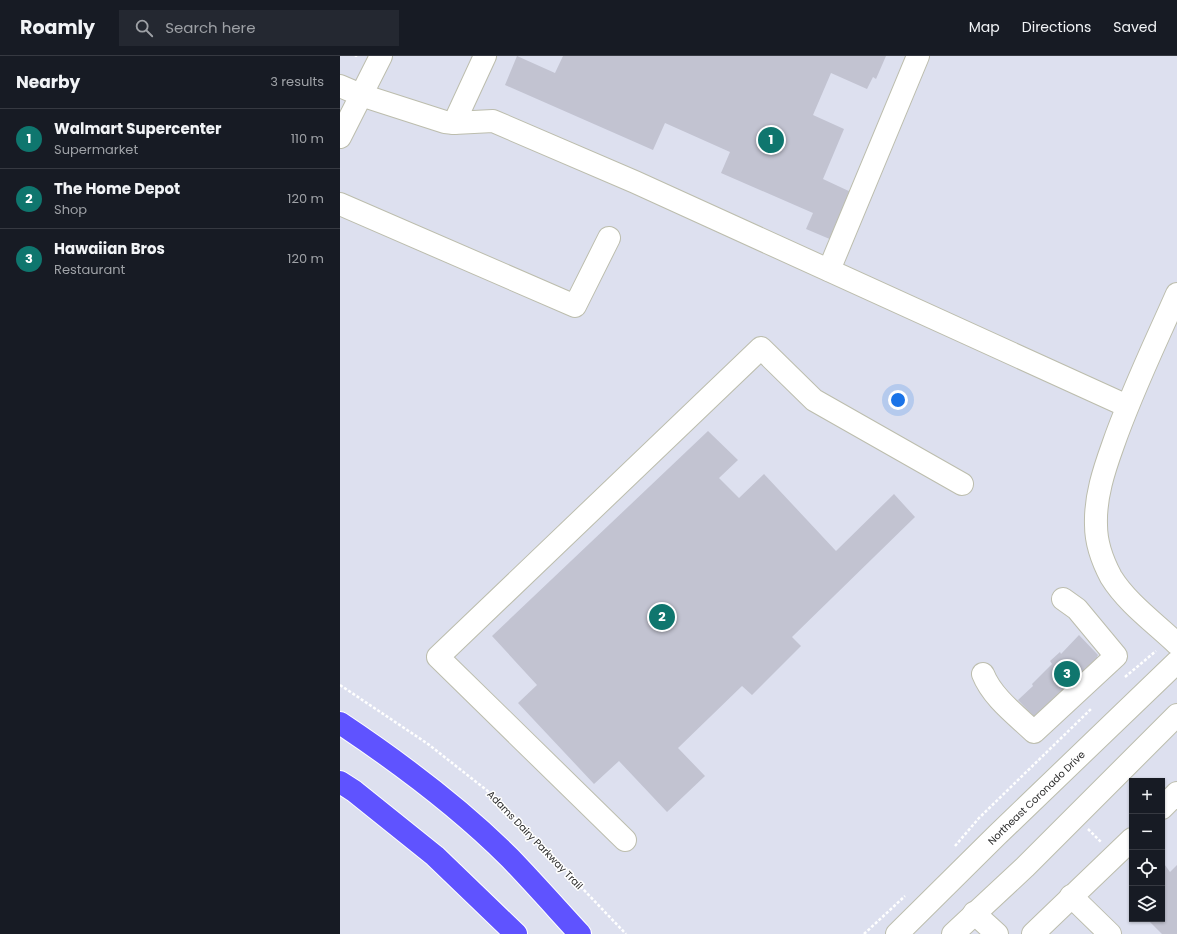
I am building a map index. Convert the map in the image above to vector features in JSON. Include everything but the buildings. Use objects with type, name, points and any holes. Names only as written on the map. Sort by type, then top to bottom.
[{"type":"main road","points":[[340,723],[396,761],[452,805],[510,858],[580,934]]},
{"type":"main road","points":[[340,782],[354,791],[435,856],[516,934]]},
{"type":"street","points":[[340,138],[380,56]]},
{"type":"street","points":[[454,123],[485,56]]},
{"type":"street","points":[[829,270],[918,56]]},
{"type":"street","points":[[340,86],[361,95],[445,122],[493,121],[635,182],[1126,406]]},
{"type":"street","points":[[340,204],[575,306],[609,238]]},
{"type":"street","points":[[1177,294],[1126,406],[1108,459],[1098,500],[1096,526],[1101,551],[1111,576],[1127,598],[1177,644]]},
{"type":"street","points":[[625,840],[438,657],[761,348],[814,400],[962,484]]},
{"type":"street","points":[[983,674],[986,683],[1034,732],[1116,656],[1077,609],[1063,599]]},
{"type":"street","name":"Northeast Coronado Drive","points":[[897,934],[997,834],[1177,662]]},
{"type":"street","points":[[952,934],[1025,867],[1177,715]]},
{"type":"street","points":[[1165,805],[1177,793]]},
{"type":"street","points":[[1033,934],[1129,842]]},
{"type":"street","points":[[1071,896],[1110,934]]},
{"type":"street","points":[[974,913],[997,934]]},
{"type":"path","points":[[1122,679],[1138,666]]},
{"type":"path","name":"Adams Dairy Parkway Trail","points":[[340,685],[428,744],[494,796],[626,934]]},
{"type":"path","points":[[968,831],[1096,703]]},
{"type":"place","name":"Walmart Supercenter","points":[[771,140]]},
{"type":"place","name":"The Home Depot","points":[[662,617]]},
{"type":"place","name":"Hawaiian Bros","points":[[1067,674]]}]
